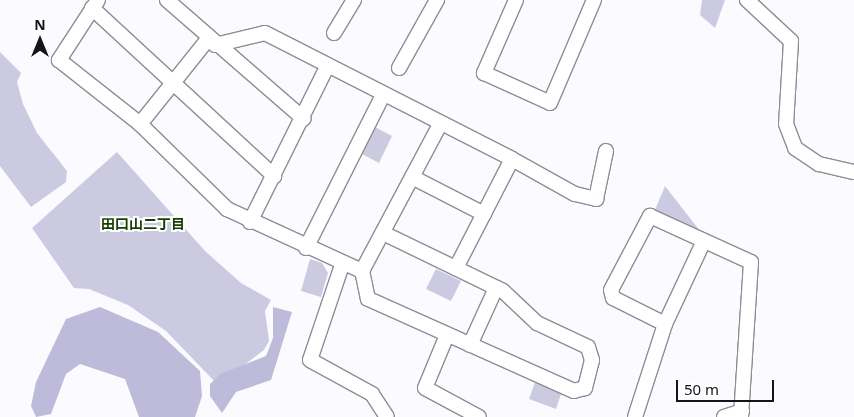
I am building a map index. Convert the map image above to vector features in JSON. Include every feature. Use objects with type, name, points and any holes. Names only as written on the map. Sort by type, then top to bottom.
[{"type":"street","points":[[167,0],[211,42],[304,119]]},
{"type":"street","points":[[334,33],[354,0]]},
{"type":"street","points":[[399,68],[437,0]]},
{"type":"street","points":[[516,0],[484,73],[550,104],[594,0]]},
{"type":"street","points":[[747,0],[791,41],[786,124],[795,148],[820,164],[854,172]]},
{"type":"street","points":[[274,176],[173,82],[95,4],[59,60],[140,124],[227,208],[250,222],[342,265],[362,271]]},
{"type":"street","points":[[140,124],[173,82],[211,42],[265,32],[575,194],[596,199],[606,151]]},
{"type":"street","points":[[250,222],[304,119],[328,65]]},
{"type":"street","points":[[306,248],[384,95]]},
{"type":"street","points":[[383,233],[496,288],[537,323],[588,347],[592,360],[585,388],[574,391],[368,298],[362,271],[440,124]]},
{"type":"street","points":[[456,268],[512,160]]},
{"type":"street","points":[[412,178],[484,214]]},
{"type":"street","points":[[665,324],[613,298],[611,290],[650,216],[703,243],[751,262],[741,414],[724,417]]},
{"type":"street","points":[[635,417],[665,324],[703,243]]},
{"type":"street","points":[[342,265],[310,360],[372,394],[387,417]]},
{"type":"street","points":[[470,345],[496,288]]},
{"type":"street","points":[[447,335],[425,388],[479,417]]},
{"type":"shaded area","points":[[702,0],[725,0],[715,28],[700,15]]},
{"type":"shaded area","points":[[0,52],[21,73],[17,82],[23,104],[37,133],[67,171],[66,182],[31,207],[0,166]]},
{"type":"shaded area","points":[[373,126],[392,136],[379,163],[360,153]]},
{"type":"shaded area","points":[[117,152],[205,251],[241,283],[271,300],[265,311],[269,341],[264,350],[218,385],[166,331],[128,305],[89,289],[74,288],[32,228]]},
{"type":"shaded area","points":[[665,186],[700,231],[655,210]]},
{"type":"shaded area","points":[[310,259],[322,263],[328,273],[321,297],[301,291]]},
{"type":"shaded area","points":[[436,269],[461,281],[451,301],[426,289]]},
{"type":"shaded area","points":[[100,307],[158,332],[200,371],[202,396],[195,417],[139,417],[125,379],[80,364],[66,374],[51,414],[36,417],[31,406],[36,382],[66,319]]},
{"type":"shaded area","points":[[273,307],[292,312],[271,380],[236,392],[222,413],[210,396],[210,384],[220,374],[266,356],[273,338]]},
{"type":"shaded area","points":[[535,382],[562,391],[556,409],[529,399]]},
{"type":"district","name":"田口山二丁目","points":[[143,224]]}]
